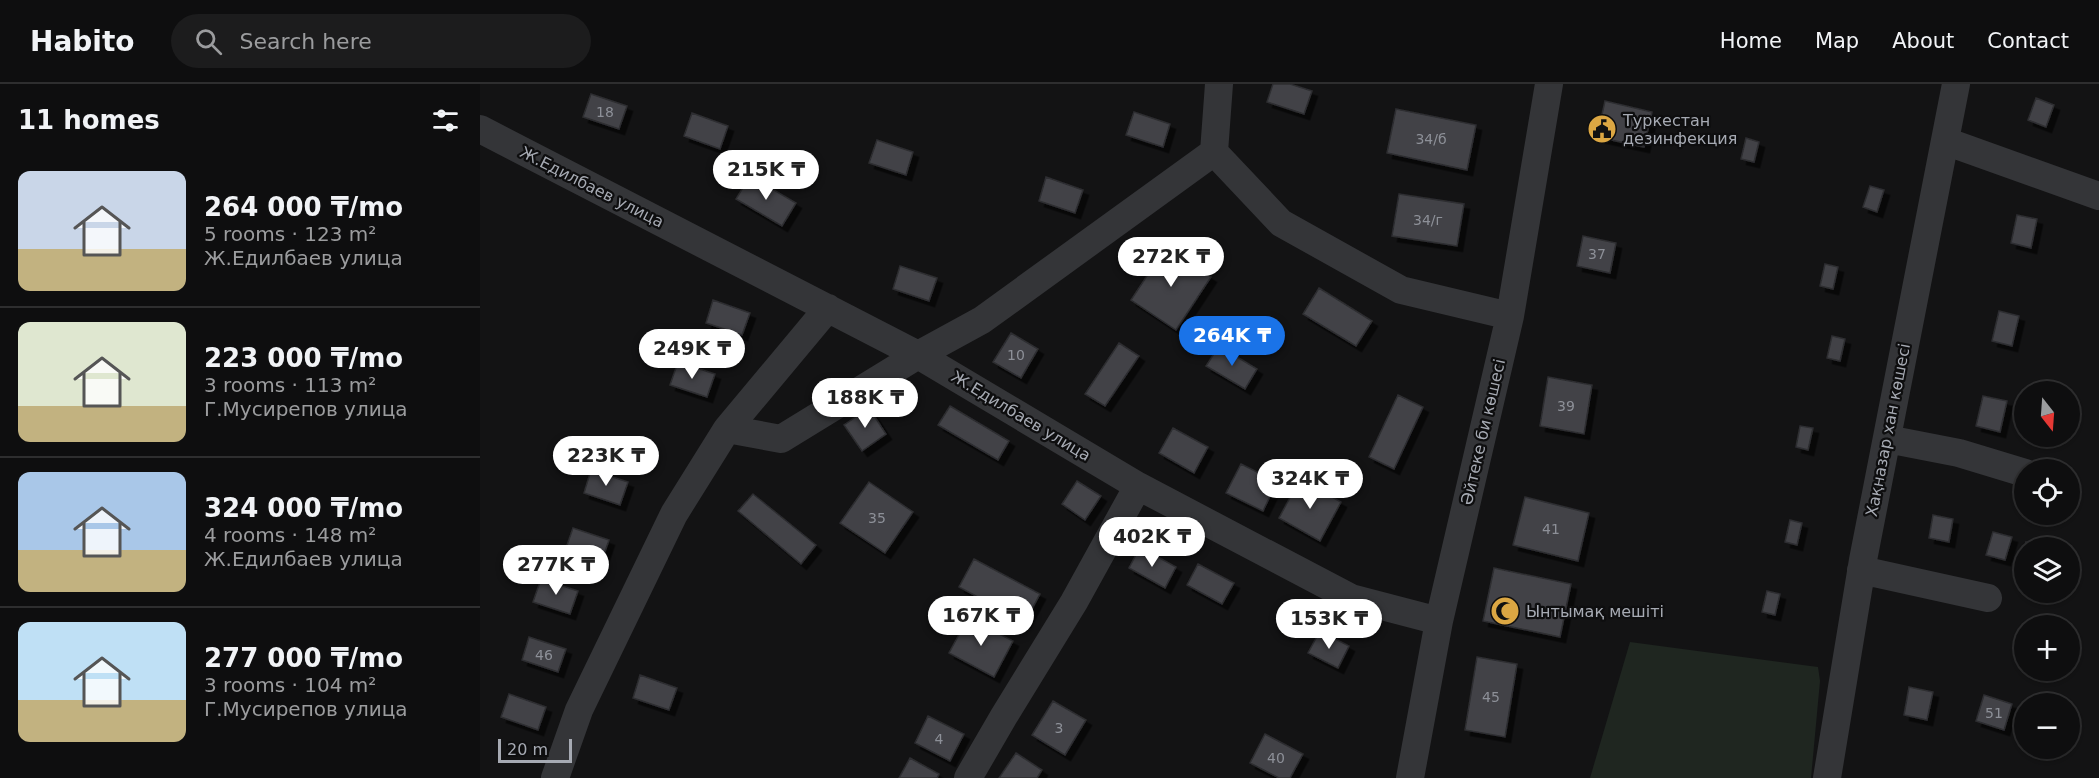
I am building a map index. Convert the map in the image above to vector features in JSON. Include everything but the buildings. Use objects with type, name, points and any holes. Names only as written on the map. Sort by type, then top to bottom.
[{"type":"street","points":[[1219,84],[1214,152],[1281,224],[1401,290],[1510,316]]},
{"type":"street","name":"Әйтеке би көшесі","points":[[1410,778],[1439,621],[1510,316],[1549,84]]},
{"type":"street","name":"Хақназар хан көшесі","points":[[1827,778],[1861,570],[1956,84]]},
{"type":"street","name":"Ж.Едилбаев улица","points":[[480,129],[918,355],[1138,486],[1351,598],[1439,621]]},
{"type":"street","points":[[1945,141],[2099,196]]},
{"type":"street","points":[[727,429],[781,439],[918,355],[982,320],[1214,152]]},
{"type":"street","points":[[555,778],[579,710],[674,514],[727,429],[828,308]]},
{"type":"street","points":[[1887,439],[1959,453],[2014,470]]},
{"type":"street","points":[[968,778],[1074,602],[1138,486]]},
{"type":"street","points":[[1861,570],[1988,598]]},
{"type":"shaded area","points":[[1630,642],[1818,667],[1820,681],[1811,778],[1590,778]]},
{"type":"place","name":"Туркестан дезинфекция","points":[[1602,129]]},
{"type":"place","name":"Ынтымақ мешіті","points":[[1505,611]]}]
